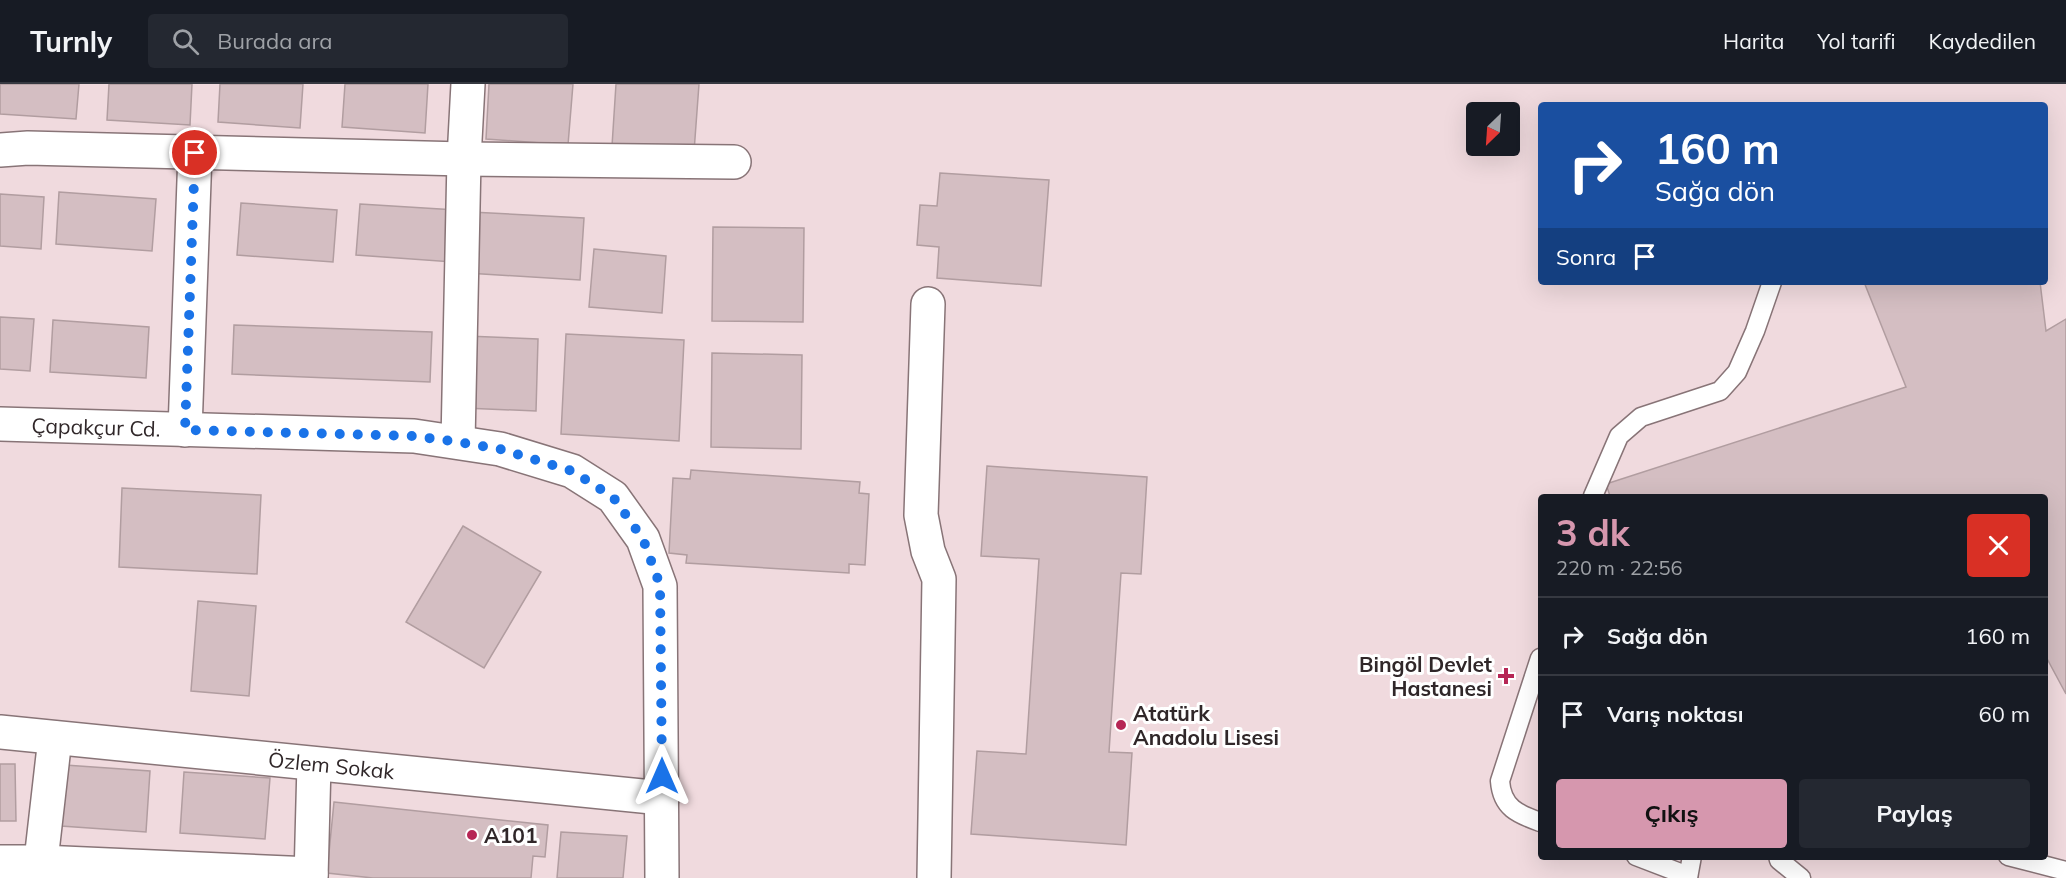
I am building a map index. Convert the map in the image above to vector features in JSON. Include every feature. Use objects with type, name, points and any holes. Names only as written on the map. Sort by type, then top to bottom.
[{"type":"street","points":[[458,442],[464,159],[468,84]]},
{"type":"street","points":[[0,150],[28,147],[464,159],[734,162]]},
{"type":"street","points":[[185,430],[195,153]]},
{"type":"street","points":[[928,304],[921,515],[928,551],[939,579],[934,878]]},
{"type":"street","name":"Çapakçur Cd.","points":[[0,424],[414,436],[500,449],[572,471],[613,497],[643,539],[660,585],[662,878]]},
{"type":"street","name":"Özlem Sokak","points":[[0,732],[662,798]]},
{"type":"street","points":[[40,870],[55,738]]},
{"type":"street","points":[[0,862],[40,870],[311,876],[314,764]]},
{"type":"lane","points":[[1594,494],[1618,436],[1641,417],[1720,391],[1737,372],[1755,331],[1771,285]]},
{"type":"lane","points":[[1538,670],[1500,781],[1501,791],[1512,809],[1538,821]]},
{"type":"lane","points":[[1646,860],[1688,877],[1691,860]]},
{"type":"lane","points":[[1779,860],[1801,878]]},
{"type":"lane","points":[[2023,860],[2066,871]]},
{"type":"building","points":[[0,84],[79,84],[76,119],[0,114]]},
{"type":"building","points":[[109,84],[192,84],[190,125],[107,120]]},
{"type":"building","points":[[220,84],[303,84],[300,128],[218,122]]},
{"type":"building","points":[[345,84],[428,84],[425,133],[342,127]]},
{"type":"building","points":[[489,84],[573,84],[568,145],[486,139]]},
{"type":"building","points":[[616,84],[699,84],[694,152],[612,146]]},
{"type":"building","points":[[940,173],[1049,180],[1041,286],[937,278],[939,247],[917,245],[920,205],[937,206]]},
{"type":"building","points":[[59,192],[156,199],[152,251],[56,244]]},
{"type":"building","points":[[0,194],[44,197],[41,249],[0,246]]},
{"type":"building","points":[[241,203],[337,210],[333,262],[237,255]]},
{"type":"building","points":[[360,204],[456,210],[453,262],[356,255]]},
{"type":"building","points":[[471,212],[584,218],[580,280],[467,273]]},
{"type":"building","points":[[713,227],[804,228],[803,322],[712,321]]},
{"type":"building","points":[[594,249],[666,256],[662,313],[589,307]]},
{"type":"building","points":[[1865,285],[2040,285],[2046,331],[2066,319],[2066,694],[2048,660],[2048,494],[1609,494],[1606,484],[1906,387]]},
{"type":"building","points":[[0,317],[34,319],[30,371],[0,369]]},
{"type":"building","points":[[53,320],[149,327],[146,378],[50,372]]},
{"type":"building","points":[[234,325],[432,332],[430,382],[232,374]]},
{"type":"building","points":[[566,334],[684,340],[679,441],[561,434]]},
{"type":"building","points":[[466,336],[538,339],[536,411],[464,408]]},
{"type":"building","points":[[712,353],[802,355],[801,449],[711,447]]},
{"type":"building","points":[[987,466],[1147,477],[1141,574],[1121,573],[1109,752],[1132,753],[1126,845],[971,834],[977,751],[1026,754],[1039,559],[981,556]]},
{"type":"building","points":[[691,470],[860,482],[859,493],[869,494],[865,565],[849,564],[849,573],[686,563],[687,555],[669,553],[673,478],[690,479]]},
{"type":"building","points":[[122,488],[261,495],[257,574],[119,567]]},
{"type":"building","points":[[463,526],[541,572],[484,668],[406,622]]},
{"type":"building","points":[[198,601],[256,606],[249,696],[191,691]]},
{"type":"building","points":[[0,764],[15,764],[16,821],[0,821]]},
{"type":"building","points":[[65,765],[150,771],[146,832],[61,826]]},
{"type":"building","points":[[184,772],[270,778],[265,839],[180,833]]},
{"type":"building","points":[[334,802],[548,825],[545,857],[533,856],[531,878],[373,878],[327,873]]},
{"type":"building","points":[[561,832],[627,836],[623,878],[557,878]]},
{"type":"place","name":"Bingöl Devlet Hastanesi","points":[[1506,676]]},
{"type":"place","name":"Atatürk Anadolu Lisesi","points":[[1121,725]]},
{"type":"place","name":"A101","points":[[472,835]]},
{"type":"route","points":[[195,153],[185,430],[414,436],[458,442],[500,449],[572,471],[613,497],[643,539],[660,585],[662,776]]}]
